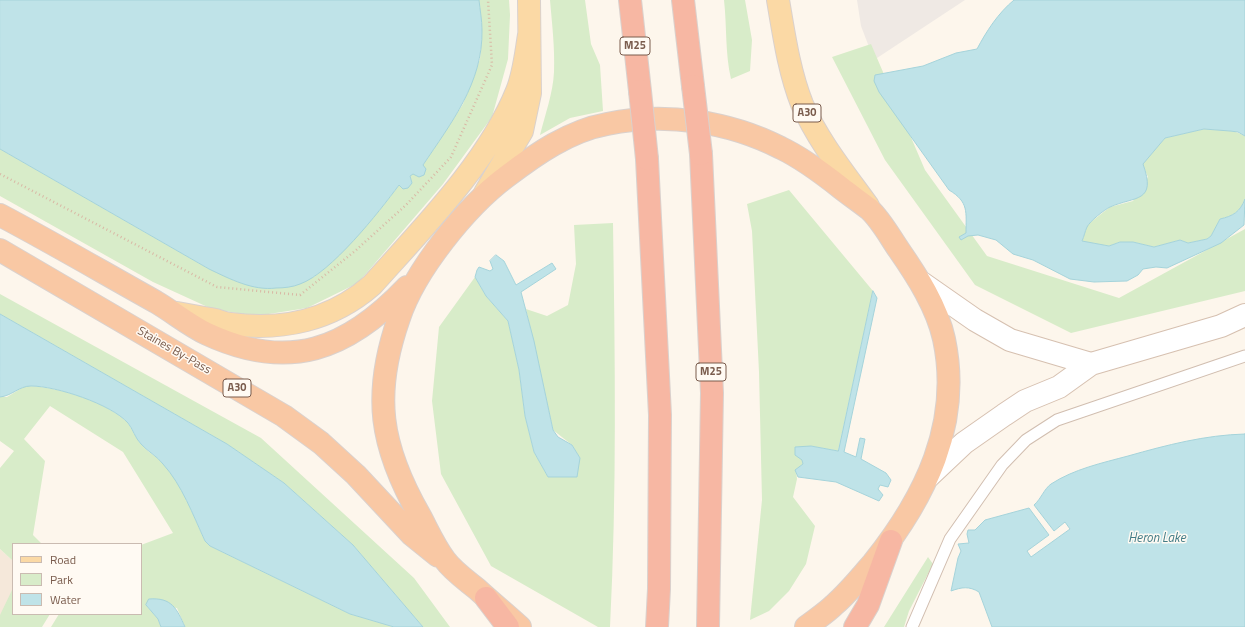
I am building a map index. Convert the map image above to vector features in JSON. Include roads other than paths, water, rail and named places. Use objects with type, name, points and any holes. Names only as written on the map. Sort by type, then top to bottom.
[{"type":"highway","name":"M25","points":[[630,0],[647,159],[660,415],[659,589],[657,627]]},
{"type":"highway","name":"M25","points":[[683,0],[701,154],[712,393],[710,591],[708,627]]},
{"type":"highway","points":[[0,215],[72,253],[177,314],[205,333],[237,347],[279,353],[302,352],[320,348],[355,332],[392,303],[420,274],[463,217],[484,193],[523,163],[564,138],[606,124],[671,119],[697,121],[732,129],[777,146],[820,172],[872,211],[922,283],[944,336],[949,383],[949,402],[942,439],[929,476],[913,506],[891,541],[834,606],[806,627]]},
{"type":"highway","name":"Staines By-Pass","points":[[0,250],[284,416],[321,443],[356,475],[412,535],[446,561]]},
{"type":"highway","points":[[420,274],[400,313],[391,340],[384,375],[382,408],[390,452],[398,473],[446,561],[520,627]]},
{"type":"highway","points":[[855,627],[868,605],[891,541]]},
{"type":"highway","points":[[486,598],[508,627]]},
{"type":"main road","points":[[484,193],[522,131],[530,93],[529,0]]},
{"type":"main road","name":"A30","points":[[778,0],[794,81],[802,104],[816,130],[872,211]]},
{"type":"main road","points":[[177,314],[228,324],[277,326],[316,318],[357,298],[377,279],[451,194],[499,129],[518,90],[529,35]]},
{"type":"main road","points":[[922,283],[975,320],[1010,340],[1091,364]]},
{"type":"main road","points":[[929,476],[964,443],[1004,415],[1025,401],[1059,386],[1091,364],[1221,326],[1245,315]]},
{"type":"lane","points":[[912,627],[950,539],[1002,465],[1026,440],[1057,420],[1245,356]]},
{"type":"water","points":[[0,0],[479,0],[482,26],[481,49],[477,68],[471,85],[454,118],[423,165],[426,169],[424,175],[419,177],[413,174],[410,176],[412,183],[408,188],[403,189],[399,185],[367,225],[340,255],[312,278],[291,287],[259,288],[225,277],[209,269],[0,149]]},
{"type":"water","points":[[1014,0],[1245,0],[1245,136],[1238,132],[1204,129],[1165,138],[1143,164],[1147,177],[1145,192],[1135,199],[1110,207],[1101,213],[1086,229],[1082,241],[1109,246],[1120,242],[1133,242],[1154,247],[1180,240],[1188,243],[1207,239],[1211,236],[1220,219],[1236,213],[1245,199],[1244,225],[1221,243],[1167,268],[1156,267],[1143,269],[1138,275],[1127,281],[1094,282],[1070,279],[1033,260],[1013,254],[996,240],[978,235],[968,236],[961,240],[959,237],[966,233],[966,213],[963,203],[949,190],[879,92],[874,81],[875,75],[923,66],[956,53],[977,49],[993,23]]},
{"type":"water","points":[[496,255],[504,261],[516,285],[552,263],[556,269],[521,292],[534,341],[553,430],[558,437],[572,445],[580,458],[577,477],[548,477],[534,452],[525,416],[519,370],[508,321],[486,296],[475,277],[479,267],[490,271],[493,269],[490,261]]},
{"type":"water","points":[[873,291],[877,298],[844,452],[856,457],[860,438],[865,439],[861,459],[886,473],[891,480],[888,487],[880,485],[878,489],[883,495],[879,501],[836,482],[798,477],[795,470],[803,464],[802,460],[795,455],[795,447],[811,446],[838,451]]},
{"type":"water","points":[[0,314],[227,444],[284,483],[353,545],[423,627],[394,627],[350,614],[210,546],[205,541],[187,501],[170,472],[161,461],[143,447],[128,423],[109,409],[82,397],[42,387],[27,386],[0,397]]},
{"type":"water","name":"Heron Lake","points":[[1245,434],[1245,627],[992,627],[979,592],[965,588],[951,591],[958,558],[961,551],[958,544],[969,543],[967,534],[968,530],[975,530],[985,520],[1029,508],[1049,535],[1027,551],[1031,557],[1070,529],[1065,522],[1054,531],[1034,505],[1051,484],[1069,474],[1108,461],[1172,444],[1215,436]]},
{"type":"water","points":[[149,599],[157,599],[168,602],[176,610],[185,627],[161,627],[158,619],[146,605]]}]
